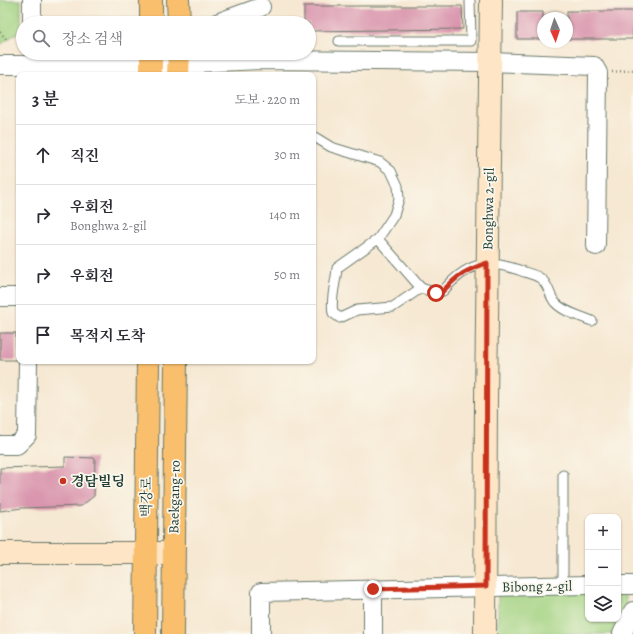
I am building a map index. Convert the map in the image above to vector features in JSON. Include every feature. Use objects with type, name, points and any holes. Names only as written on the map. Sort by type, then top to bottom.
[{"type":"main road","points":[[151,0],[151,16]]},
{"type":"main road","points":[[178,0],[179,16]]},
{"type":"main road","name":"백강로","points":[[145,634],[148,364]]},
{"type":"main road","name":"Baekgang-ro","points":[[173,634],[176,364]]},
{"type":"street","points":[[32,0],[32,16]]},
{"type":"street","name":"Bonghwa 2-gil","points":[[485,634],[487,263],[491,0]]},
{"type":"street","points":[[241,16],[261,10]]},
{"type":"street","points":[[316,57],[594,66],[598,73],[596,246]]},
{"type":"street","points":[[0,65],[151,64],[196,60]]},
{"type":"street","points":[[0,297],[16,297]]},
{"type":"street","points":[[0,445],[18,445],[27,435],[28,364]]},
{"type":"street","points":[[0,553],[173,553]]},
{"type":"street","name":"Bibong 2-gil","points":[[261,634],[261,592],[585,585]]},
{"type":"street","points":[[621,585],[633,585]]},
{"type":"street","points":[[373,589],[373,634]]},
{"type":"street","points":[[622,634],[633,611]]},
{"type":"lane","points":[[339,41],[471,41],[470,0]]},
{"type":"lane","points":[[180,61],[196,72]]},
{"type":"lane","points":[[316,138],[331,147],[380,162],[392,171],[398,186],[399,199],[394,215],[378,239],[337,268],[335,292],[331,302],[334,313],[340,318],[357,310],[393,307],[421,288]]},
{"type":"lane","points":[[378,239],[421,288],[436,293],[443,291],[456,277],[469,269],[487,263],[509,267],[540,278],[549,287],[554,301],[563,308],[592,321]]},
{"type":"lane","points":[[562,475],[563,585]]},
{"type":"path","points":[[0,32],[7,40]]},
{"type":"green space","points":[[0,0],[21,0],[21,16],[16,16],[16,34],[0,45]]},
{"type":"green space","points":[[498,590],[585,590],[585,622],[618,622],[613,634],[498,634]]},
{"type":"green space","points":[[621,593],[625,596],[626,605],[621,616]]},
{"type":"building","points":[[304,6],[462,6],[463,29],[316,31],[316,16],[304,16]]},
{"type":"building","points":[[633,11],[633,39],[573,39],[573,12],[567,12]]},
{"type":"building","points":[[517,12],[537,12],[537,39],[517,39]]},
{"type":"building","points":[[0,333],[16,333],[16,360],[0,360]]},
{"type":"building","name":"경담빌딩","points":[[65,457],[95,458],[94,496],[81,506],[22,508],[0,511],[0,468],[65,466]]},
{"type":"place","name":"경담빌딩","points":[[63,481]]},
{"type":"route","points":[[373,589],[486,586],[487,263],[469,269],[456,277],[443,291],[436,293]]}]
